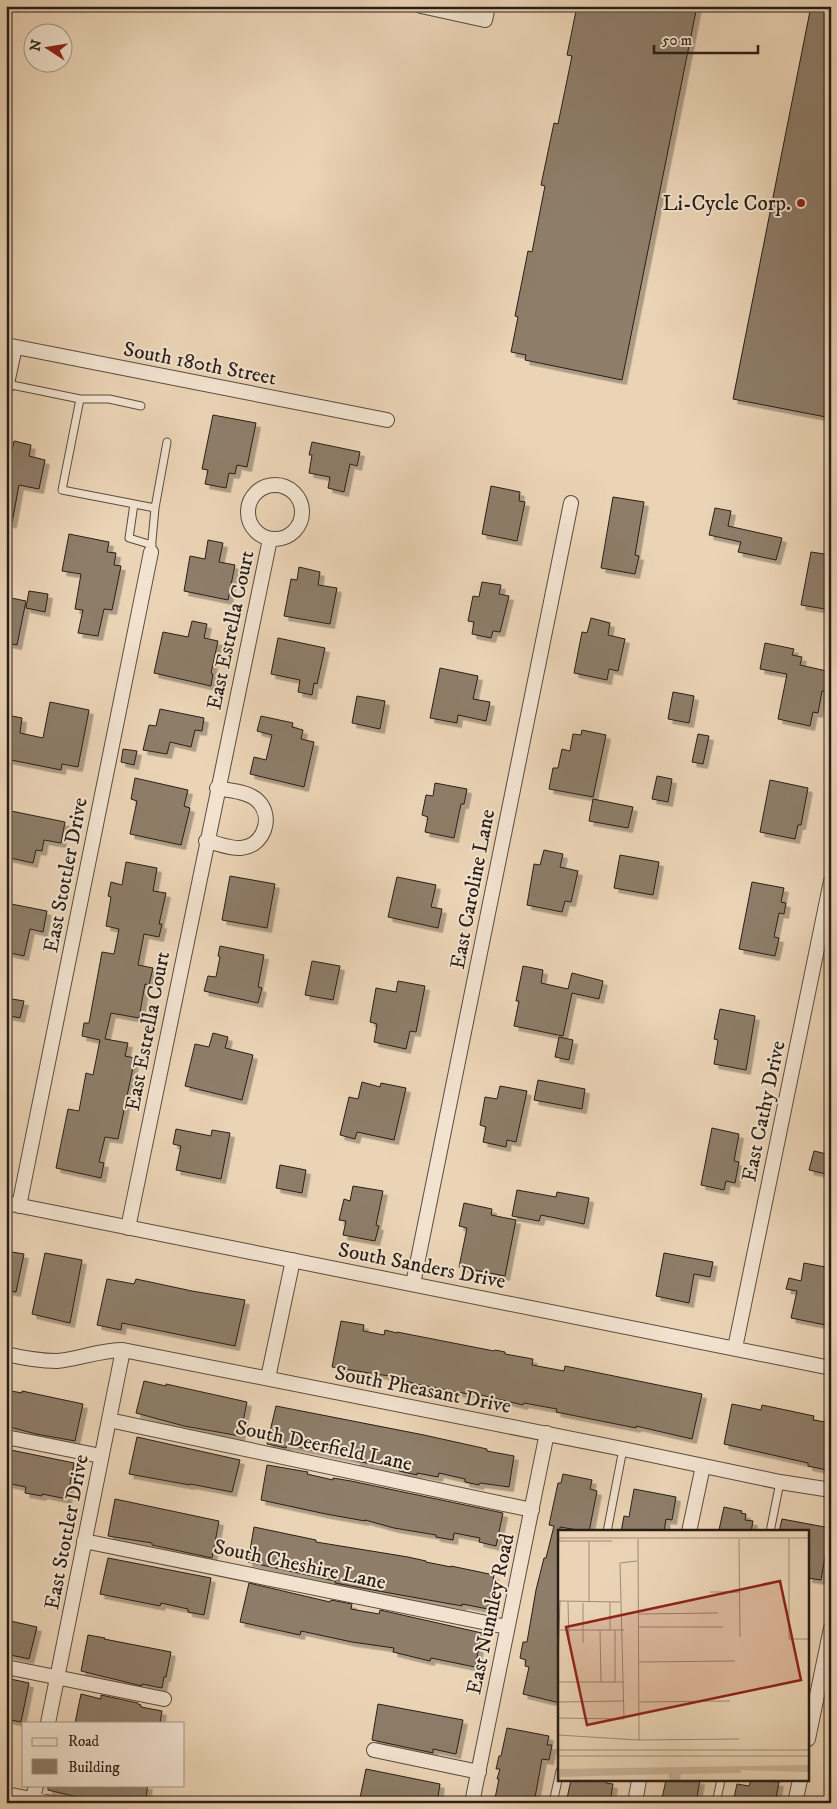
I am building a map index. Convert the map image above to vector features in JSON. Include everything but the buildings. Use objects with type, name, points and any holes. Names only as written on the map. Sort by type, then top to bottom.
[{"type":"street","points":[[421,6],[486,20],[488,6]]},
{"type":"street","points":[[7,386],[10,346]]},
{"type":"street","name":"South 180th Street","points":[[10,346],[387,420]]},
{"type":"street","name":"East Caroline Lane","points":[[413,1284],[571,503]]},
{"type":"street","name":"East Estrella Court","points":[[128,1228],[206,841],[270,538]]},
{"type":"street","name":"East Stottler Drive","points":[[12,1204],[152,548]]},
{"type":"street","points":[[206,841],[240,848],[249,846],[257,842],[266,826],[266,816],[258,801],[243,793],[217,788]]},
{"type":"street","name":"East Cathy Drive","points":[[735,1348],[831,881]]},
{"type":"street","name":"South Sanders Drive","points":[[12,1204],[831,1368]]},
{"type":"street","points":[[268,1378],[293,1260]]},
{"type":"street","name":"South Pheasant Drive","points":[[6,1354],[37,1360],[58,1360],[109,1350],[123,1350],[780,1482],[831,1490]]},
{"type":"street","name":"East Stottler Drive","points":[[48,1722],[123,1350]]},
{"type":"street","name":"South Deerfield Lane","points":[[109,1420],[532,1510]]},
{"type":"street","name":"East Nunnley Road","points":[[472,1803],[547,1434]]},
{"type":"street","points":[[6,1437],[101,1456]]},
{"type":"street","points":[[689,1530],[703,1466]]},
{"type":"street","name":"South Cheshire Lane","points":[[84,1541],[507,1627]]},
{"type":"street","points":[[810,1729],[831,1628]]},
{"type":"street","points":[[6,1667],[164,1699]]},
{"type":"street","points":[[374,1750],[478,1772]]},
{"type":"street","points":[[635,1803],[639,1782]]},
{"type":"street","points":[[795,1803],[800,1782]]},
{"type":"street","points":[[6,1794],[33,1796],[52,1803]]},
{"type":"lane","points":[[7,386],[80,399],[109,399],[141,406]]},
{"type":"lane","points":[[80,399],[62,490],[155,508]]},
{"type":"lane","points":[[134,504],[129,538],[152,548],[155,508],[167,442]]},
{"type":"lane","points":[[607,1530],[623,1449]]},
{"type":"lane","points":[[770,1530],[780,1482]]},
{"type":"lane","points":[[553,1803],[558,1780]]},
{"type":"lane","points":[[716,1803],[721,1782]]},
{"type":"place","name":"Li-Cycle Corp.","points":[[801,203]]}]
